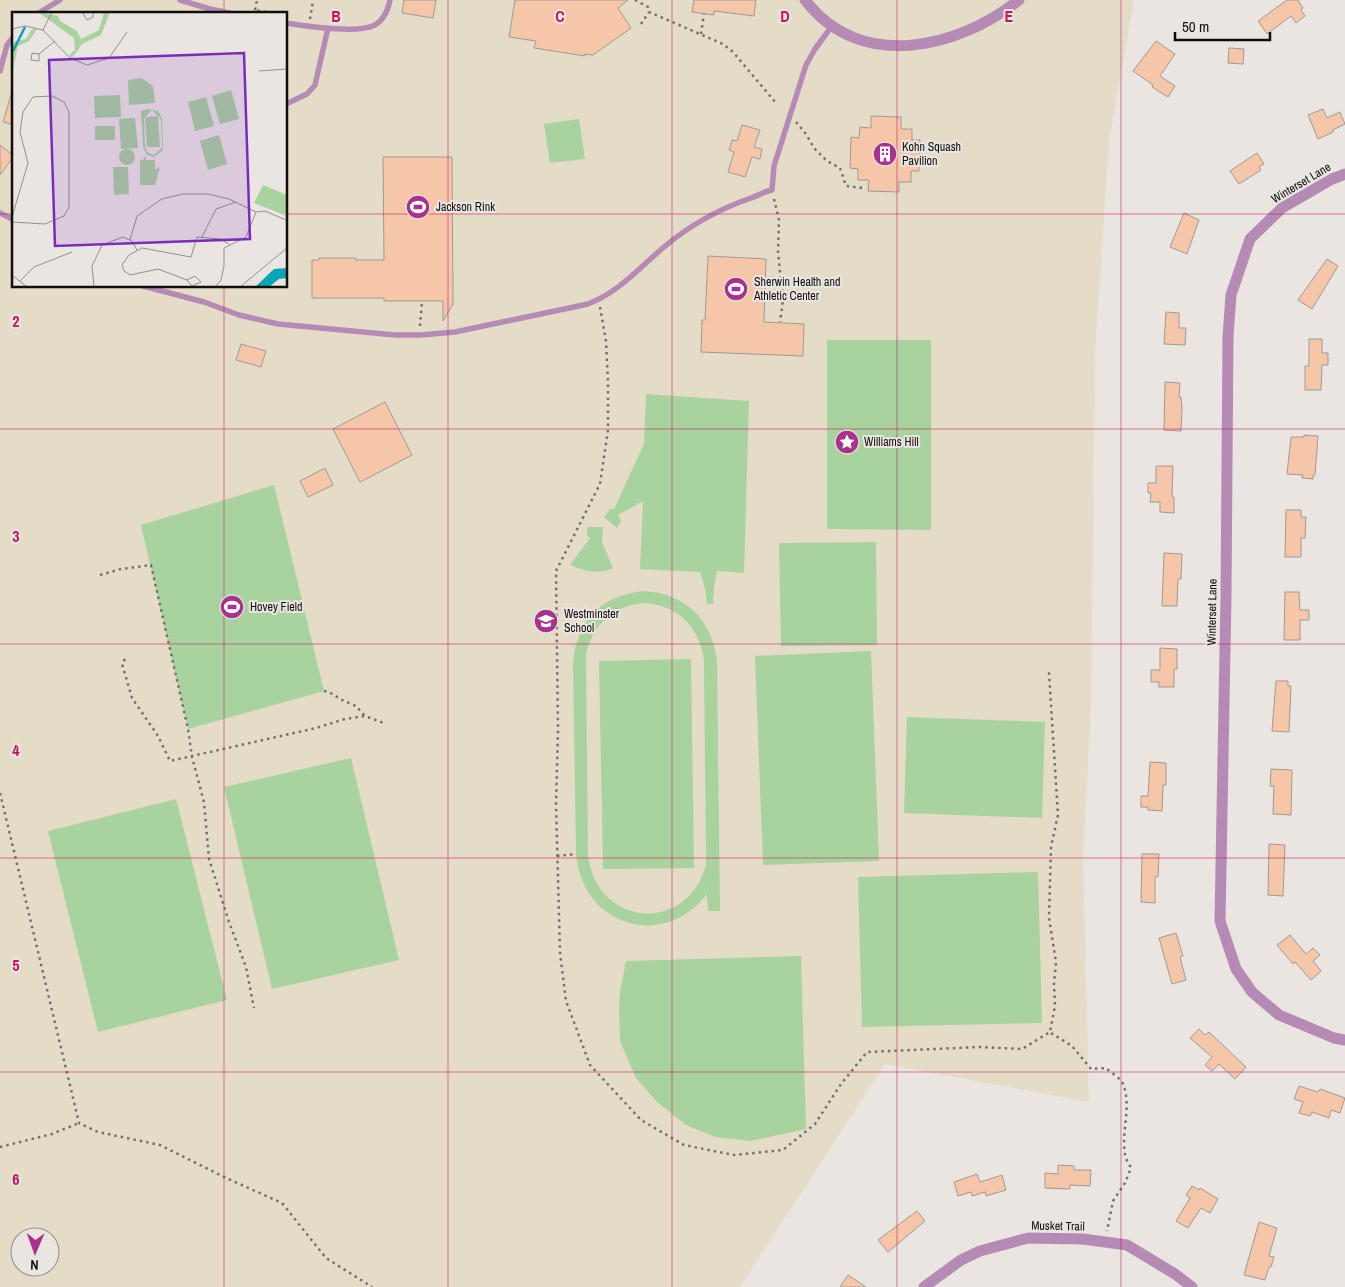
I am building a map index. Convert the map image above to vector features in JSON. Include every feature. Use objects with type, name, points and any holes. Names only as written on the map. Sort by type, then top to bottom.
[{"type":"street","points":[[805,0],[819,16],[848,35],[879,45],[894,46],[921,45],[945,39],[986,22],[1019,0]]},
{"type":"street","name":"Winterset Lane","points":[[1345,174],[1332,178],[1282,208],[1250,239],[1231,295],[1228,336],[1226,596],[1220,921],[1236,969],[1252,992],[1279,1015],[1334,1038],[1345,1040]]},
{"type":"street","name":"Musket Trail","points":[[924,1287],[961,1260],[980,1250],[1028,1238],[1083,1239],[1127,1245],[1175,1274],[1192,1287]]},
{"type":"lane","points":[[40,12],[60,0]]},
{"type":"lane","points":[[180,0],[222,12]]},
{"type":"lane","points":[[288,23],[358,29],[374,26],[385,15],[390,0]]},
{"type":"lane","points":[[151,288],[278,324],[359,332],[420,335],[455,332],[563,311],[598,300],[621,286],[666,245],[698,223],[723,208],[772,190],[774,166],[808,61],[832,26]]},
{"type":"lane","points":[[288,103],[306,94],[315,84],[328,28]]},
{"type":"lane","points":[[0,71],[7,45],[12,39]]},
{"type":"lane","points":[[0,213],[12,219]]},
{"type":"path","points":[[255,12],[257,0]]},
{"type":"path","points":[[635,0],[648,7],[649,12],[718,42],[733,52],[776,103]]},
{"type":"path","points":[[310,19],[313,1]]},
{"type":"path","points":[[641,24],[649,12]]},
{"type":"path","points":[[701,34],[704,14]]},
{"type":"path","points":[[790,116],[806,134],[814,148],[827,161],[840,168],[846,186],[863,188]]},
{"type":"path","points":[[772,190],[780,220],[778,252],[783,300],[780,322]]},
{"type":"path","points":[[598,300],[606,350],[608,383],[607,439],[600,484],[556,571],[557,856],[560,953],[566,1001],[590,1065],[641,1120],[684,1145],[734,1155],[783,1150],[815,1124],[841,1084],[867,1052],[978,1047],[1022,1049],[1050,1032],[1055,1006],[1056,962],[1050,918],[1050,856],[1058,815],[1049,673],[1051,669]]},
{"type":"path","points":[[420,335],[422,302]]},
{"type":"path","points":[[100,576],[121,569],[150,565],[188,730],[192,757],[204,802],[209,859],[246,967],[254,1008]]},
{"type":"path","points":[[125,660],[122,664],[132,698],[158,736],[170,761],[316,728],[345,719],[364,716],[384,723]]},
{"type":"path","points":[[324,691],[356,706],[364,716]]},
{"type":"path","points":[[0,793],[79,1123]]},
{"type":"path","points":[[557,856],[576,854]]},
{"type":"path","points":[[1050,1032],[1072,1046],[1091,1069],[1106,1068],[1123,1082],[1126,1097],[1125,1156],[1131,1168],[1113,1201],[1107,1225],[1106,1242]]},
{"type":"path","points":[[0,1147],[52,1134],[79,1123],[98,1132],[160,1145],[282,1203],[326,1258],[372,1287]]},
{"type":"shaded area","name":"Westminster School","points":[[0,0],[1134,0],[1109,142],[1095,355],[1091,710],[1083,857],[1089,1102],[885,1064],[740,1287],[0,1287]]},
{"type":"green space","points":[[579,119],[585,159],[550,163],[544,124]]},
{"type":"green space","points":[[827,340],[931,340],[931,530],[827,529]]},
{"type":"green space","points":[[646,394],[749,401],[744,573],[717,571],[713,604],[707,604],[700,572],[640,569],[643,501],[618,515],[621,521],[617,528],[604,517],[610,509],[614,509],[644,444]]},
{"type":"green space","name":"Hovey Field","points":[[274,485],[324,691],[188,729],[141,525]]},
{"type":"green space","points":[[587,527],[603,527],[602,542],[613,568],[592,571],[570,565],[590,538],[587,535]]},
{"type":"green space","points":[[876,542],[877,645],[781,646],[779,543]]},
{"type":"green space","points":[[643,591],[658,593],[684,603],[694,611],[709,633],[717,661],[720,911],[708,911],[707,894],[689,912],[669,922],[648,925],[627,922],[608,913],[593,899],[582,879],[576,854],[573,665],[575,649],[585,624],[593,613],[614,598]],"holes":[[[644,603],[667,608],[686,620],[693,629],[702,650],[704,662],[706,865],[696,888],[681,903],[662,912],[643,913],[624,908],[607,897],[595,879],[588,855],[586,654],[589,643],[599,625],[606,618],[623,608],[633,605]]]},
{"type":"green space","points":[[871,651],[879,861],[763,865],[755,656]]},
{"type":"green space","points":[[691,659],[694,868],[603,869],[599,661]]},
{"type":"green space","points":[[907,717],[1045,722],[1042,818],[904,813]]},
{"type":"green space","points":[[351,758],[399,960],[272,989],[224,787]]},
{"type":"green space","points":[[176,799],[227,1000],[98,1032],[48,831]]},
{"type":"green space","points":[[1038,872],[1042,1023],[862,1027],[858,877]]},
{"type":"green space","points":[[801,956],[806,1129],[750,1141],[715,1137],[686,1125],[657,1102],[636,1078],[620,1041],[620,992],[626,961]]},
{"type":"building","points":[[404,0],[436,0],[433,18],[402,13]]},
{"type":"building","points":[[515,0],[628,0],[618,8],[631,28],[593,55],[585,54],[585,56],[534,48],[536,41],[509,37]]},
{"type":"building","points":[[694,0],[756,0],[754,16],[714,11],[714,15],[692,12]]},
{"type":"building","points":[[1287,0],[1298,0],[1305,16],[1296,23],[1291,16],[1267,34],[1258,21]]},
{"type":"building","points":[[1156,41],[1175,54],[1160,76],[1175,86],[1168,97],[1152,87],[1153,85],[1133,71]]},
{"type":"building","points":[[1229,48],[1244,49],[1243,64],[1228,63]]},
{"type":"building","points":[[11,95],[12,124],[3,122]]},
{"type":"building","points":[[1323,109],[1327,118],[1340,112],[1345,124],[1318,139],[1308,115]]},
{"type":"building","name":"Kohn Squash Pavilion","points":[[871,116],[901,117],[901,129],[912,129],[912,140],[920,140],[919,171],[911,171],[911,182],[899,182],[899,192],[868,191],[869,180],[858,180],[858,169],[850,168],[851,137],[859,138],[860,127],[871,128]]},
{"type":"building","points":[[742,125],[760,130],[754,147],[762,149],[760,159],[752,157],[745,177],[728,172],[734,152],[729,150],[732,140],[737,141]]},
{"type":"building","points":[[0,145],[12,154],[12,159],[0,175]]},
{"type":"building","points":[[1257,153],[1264,164],[1259,167],[1261,170],[1239,184],[1230,171]]},
{"type":"building","name":"Jackson Rink","points":[[383,157],[452,157],[453,304],[443,321],[443,301],[384,301],[384,298],[312,298],[312,260],[319,260],[319,258],[356,258],[356,260],[384,260]]},
{"type":"building","points":[[1184,213],[1199,220],[1187,254],[1170,247]]},
{"type":"building","name":"Sherwin Health and Athletic Center","points":[[708,256],[766,259],[764,322],[804,324],[803,356],[701,352],[702,320],[705,320]]},
{"type":"building","points":[[1327,259],[1338,266],[1312,309],[1298,300]]},
{"type":"building","points":[[1166,312],[1179,313],[1179,328],[1186,328],[1185,345],[1164,344]]},
{"type":"building","points":[[1309,339],[1322,339],[1322,353],[1328,353],[1328,365],[1322,365],[1321,390],[1305,390],[1305,366],[1309,366]]},
{"type":"building","points":[[241,344],[266,351],[261,367],[236,360]]},
{"type":"building","points":[[1165,382],[1180,383],[1181,431],[1164,430]]},
{"type":"building","points":[[385,402],[412,455],[360,482],[333,429]]},
{"type":"building","points":[[1304,435],[1318,436],[1315,475],[1313,475],[1313,479],[1302,478],[1303,475],[1287,474],[1291,437],[1304,437]]},
{"type":"building","points":[[1156,466],[1173,466],[1172,497],[1174,497],[1174,513],[1160,512],[1160,502],[1150,502],[1151,493],[1148,493],[1148,483],[1156,483]]},
{"type":"building","points":[[325,468],[333,485],[308,497],[300,481]]},
{"type":"building","points":[[1286,510],[1301,510],[1301,517],[1306,517],[1305,538],[1301,538],[1301,557],[1285,557]]},
{"type":"building","points":[[1164,553],[1182,554],[1181,579],[1178,579],[1177,606],[1162,606]]},
{"type":"building","points":[[1285,592],[1299,592],[1300,610],[1309,610],[1309,620],[1300,620],[1300,640],[1284,640]]},
{"type":"building","points":[[1160,648],[1177,649],[1177,669],[1174,669],[1174,687],[1159,687],[1159,682],[1151,682],[1151,670],[1160,670]]},
{"type":"building","points":[[1276,681],[1288,681],[1288,686],[1291,686],[1289,732],[1272,731]]},
{"type":"building","points":[[1150,762],[1166,763],[1166,785],[1163,785],[1162,811],[1148,810],[1148,807],[1141,807],[1141,796],[1148,796]]},
{"type":"building","points":[[1271,769],[1292,770],[1291,815],[1273,814],[1274,786],[1270,786]]},
{"type":"building","points":[[1269,844],[1285,845],[1283,896],[1268,895]]},
{"type":"building","points":[[1142,854],[1159,854],[1158,877],[1155,877],[1155,903],[1141,902]]},
{"type":"building","points":[[1176,933],[1183,956],[1180,957],[1186,980],[1172,984],[1159,938]]},
{"type":"building","points":[[1290,935],[1306,954],[1313,948],[1320,955],[1313,961],[1321,971],[1311,980],[1295,962],[1293,964],[1277,945]]},
{"type":"building","points":[[1199,1029],[1205,1035],[1209,1032],[1246,1067],[1235,1079],[1219,1064],[1212,1071],[1205,1065],[1212,1057],[1190,1038]]},
{"type":"building","points":[[1299,1086],[1318,1092],[1320,1089],[1345,1098],[1340,1113],[1331,1110],[1329,1118],[1312,1112],[1310,1116],[1299,1113],[1303,1102],[1294,1099]]},
{"type":"building","points":[[1058,1165],[1074,1166],[1074,1170],[1091,1170],[1090,1186],[1070,1185],[1070,1189],[1045,1188],[1045,1173],[1058,1174]]},
{"type":"building","points":[[977,1174],[980,1182],[1002,1175],[1006,1190],[986,1196],[985,1192],[972,1196],[971,1192],[958,1196],[954,1182]]},
{"type":"building","points":[[1192,1186],[1199,1190],[1200,1188],[1218,1199],[1210,1213],[1201,1208],[1188,1228],[1176,1221],[1190,1198],[1186,1195]]},
{"type":"building","points":[[917,1211],[925,1221],[888,1252],[878,1240]]},
{"type":"building","points":[[1259,1222],[1277,1228],[1269,1256],[1274,1257],[1265,1280],[1244,1275]]},
{"type":"building","points":[[848,1275],[866,1287],[840,1287]]},
{"type":"place","name":"Kohn Squash Pavilion","points":[[885,154]]},
{"type":"place","name":"Jackson Rink","points":[[418,207]]},
{"type":"place","name":"Sherwin Health and Athletic Center","points":[[736,289]]},
{"type":"place","name":"Williams Hill","points":[[847,442]]},
{"type":"place","name":"Hovey Field","points":[[232,607]]},
{"type":"place","name":"Westminster School","points":[[546,621]]}]
